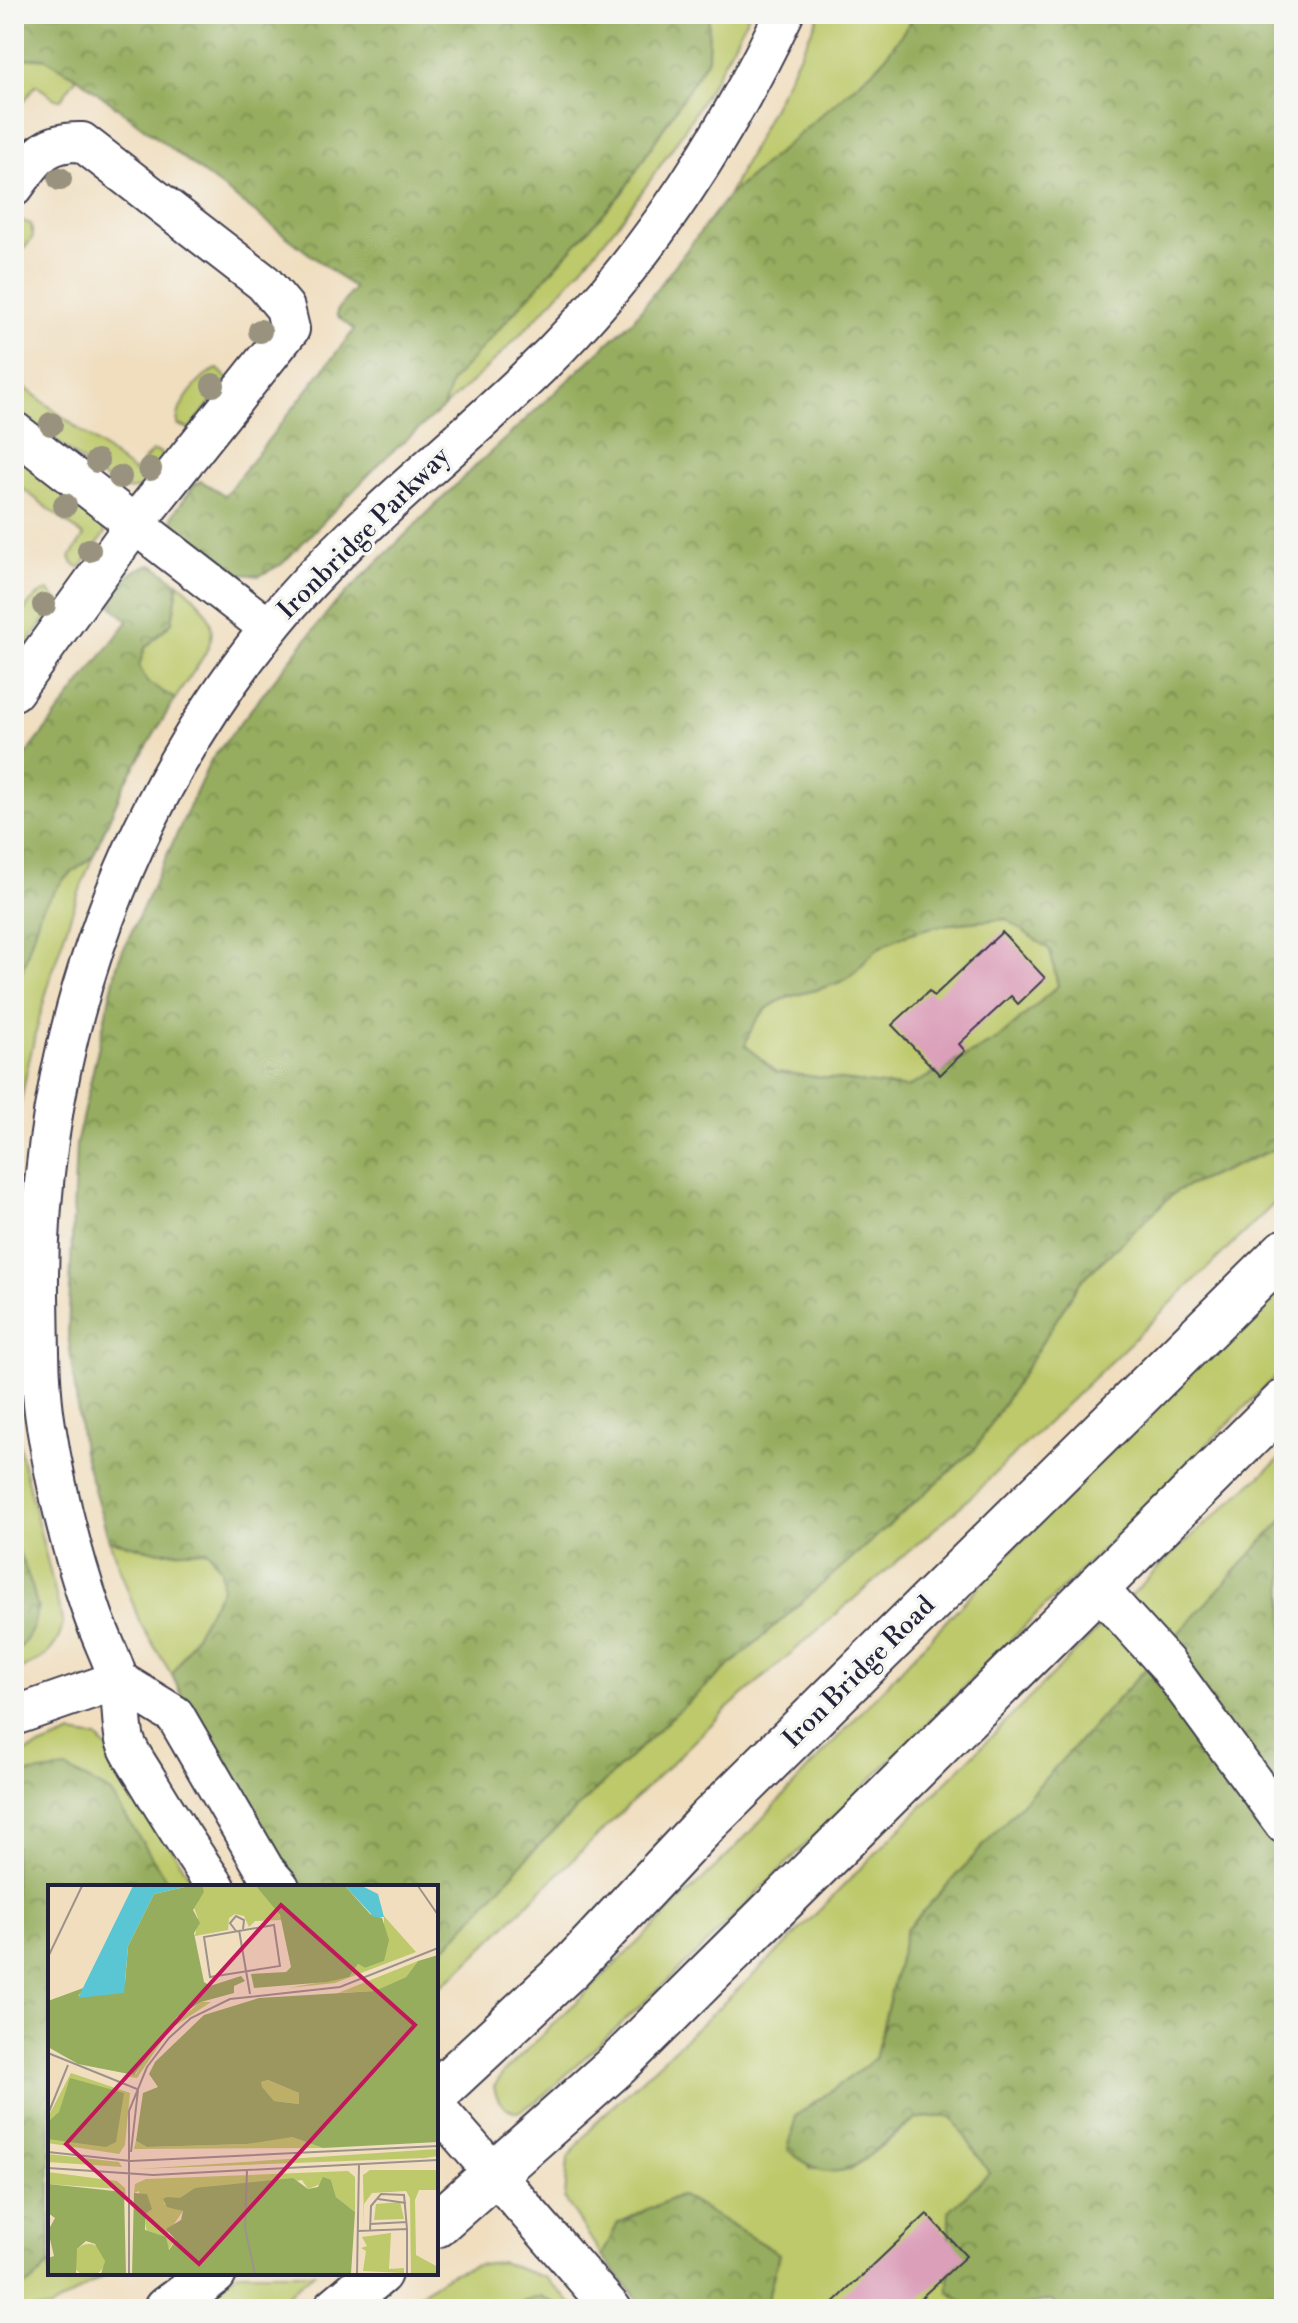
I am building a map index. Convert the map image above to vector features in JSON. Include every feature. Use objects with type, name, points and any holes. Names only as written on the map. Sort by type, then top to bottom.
[{"type":"main road","name":"Iron Bridge Road","points":[[438,2091],[570,1968],[708,1821],[1284,1252]]},
{"type":"main road","points":[[438,2223],[618,2064],[1284,1402]]},
{"type":"main road","points":[[166,2309],[211,2275]]},
{"type":"main road","points":[[336,2309],[377,2275]]},
{"type":"street","name":"Ironbridge Parkway","points":[[215,1885],[182,1839],[126,1743],[118,1680],[92,1612],[64,1519],[45,1423],[40,1361],[39,1254],[47,1148],[64,1042],[89,962],[126,865],[182,752],[215,699],[269,628],[336,553],[520,386],[576,330],[651,237],[709,156],[749,87],[784,14]]},
{"type":"street","points":[[14,187],[42,150],[63,142],[82,142],[264,283],[285,308],[290,329],[134,525],[14,691]]},
{"type":"street","points":[[14,431],[269,628]]},
{"type":"street","points":[[1098,1588],[1166,1663],[1284,1824]]},
{"type":"street","points":[[14,1716],[118,1680],[175,1715],[265,1870],[278,1885]]},
{"type":"street","points":[[438,2109],[612,2309]]},
{"type":"green space","points":[[14,14],[709,14],[708,58],[622,193],[452,381],[443,408],[385,458],[282,564],[259,576],[234,573],[218,566],[175,531],[172,516],[195,484],[201,481],[225,495],[354,330],[337,316],[337,311],[354,288],[77,77],[44,58],[14,59]]},
{"type":"green space","points":[[709,14],[749,14],[688,124],[653,176],[616,226],[534,321],[443,408],[452,381],[622,193],[708,59]]},
{"type":"green space","points":[[820,14],[916,14],[881,63],[728,196]]},
{"type":"green space","points":[[916,14],[1284,14],[1284,1145],[1176,1191],[1080,1282],[975,1449],[675,1714],[533,1851],[449,1944],[438,1950],[438,1885],[297,1885],[217,1771],[172,1675],[222,1589],[221,1569],[207,1550],[160,1552],[109,1540],[83,1452],[68,1334],[76,1145],[118,961],[211,760],[331,608],[468,473],[633,320],[728,196],[881,63]],"holes":[[[1006,919],[1050,950],[1058,986],[998,1039],[907,1088],[776,1072],[745,1045],[752,1027],[771,1006],[794,995],[840,982],[852,975],[882,946],[897,938],[942,925]]]},
{"type":"green space","points":[[44,58],[77,77],[61,99],[55,99],[36,85],[14,114],[14,59]]},
{"type":"green space","points":[[20,220],[31,224],[33,237],[14,262],[14,222]]},
{"type":"green space","points":[[218,369],[228,379],[190,429],[178,425],[180,409],[190,392],[204,377]]},
{"type":"green space","points":[[14,379],[134,472],[152,451],[159,452],[168,461],[139,488],[115,487],[14,408]]},
{"type":"green space","points":[[14,452],[100,520],[105,533],[80,568],[73,564],[70,557],[84,536],[14,482]]},
{"type":"green space","points":[[154,565],[178,583],[172,622],[145,648],[139,666],[147,682],[175,699],[124,785],[93,856],[64,879],[41,909],[14,997],[14,771],[128,621],[108,602],[133,572]]},
{"type":"green space","points":[[179,583],[207,614],[211,640],[175,699],[146,682],[139,666],[145,648],[172,622]]},
{"type":"green space","points":[[49,591],[58,602],[22,651],[15,651],[16,633],[22,615],[33,600]]},
{"type":"green space","points":[[93,856],[45,996],[27,1068],[14,1141],[14,997],[41,909],[64,879]]},
{"type":"green space","points":[[1006,919],[1050,950],[1058,986],[998,1039],[907,1088],[776,1072],[745,1045],[752,1027],[771,1006],[846,979],[877,950],[897,938],[942,925]]},
{"type":"green space","points":[[1284,1145],[1284,1194],[962,1505],[729,1707],[456,1974],[438,1988],[438,1950],[449,1944],[533,1851],[675,1714],[975,1449],[1080,1282],[1176,1191]]},
{"type":"green space","points":[[1284,1278],[1284,1368],[695,1955],[540,2099],[518,2112],[502,2104],[494,2087],[503,2073],[736,1847],[1014,1548]]},
{"type":"green space","points":[[14,1392],[21,1455],[63,1624],[56,1642],[46,1655],[14,1672],[14,1653],[22,1646],[38,1608],[14,1539]]},
{"type":"green space","points":[[1284,1455],[1284,1518],[906,1930],[875,2060],[796,2116],[810,2169],[850,2170],[918,2118],[952,2116],[989,2173],[949,2292],[972,2309],[765,2309],[779,2254],[680,2195],[618,2223],[602,2256],[565,2199],[568,2158],[597,2121],[780,1950],[1176,1550]]},
{"type":"green space","points":[[1284,1518],[1284,2309],[1060,2309],[1051,2300],[1008,2309],[972,2309],[949,2292],[949,2211],[989,2173],[952,2117],[919,2118],[855,2165],[841,2171],[826,2171],[809,2165],[788,2150],[796,2116],[875,2059],[906,1930]]},
{"type":"green space","points":[[14,1539],[31,1584],[36,1612],[26,1640],[14,1653]]},
{"type":"green space","points":[[109,1540],[160,1552],[207,1550],[221,1569],[222,1589],[172,1675],[140,1623]]},
{"type":"green space","points":[[72,1734],[97,1738],[113,1754],[195,1885],[48,1885],[48,2275],[105,2275],[50,2309],[14,2309],[14,1757]]},
{"type":"green space","points":[[67,1769],[110,1792],[170,1885],[48,1885],[48,2265],[34,2281],[14,2292],[14,1775]]},
{"type":"green space","points":[[680,2195],[779,2254],[765,2309],[645,2309],[602,2256],[618,2223]]},
{"type":"green space","points":[[500,2262],[546,2278],[577,2309],[566,2309],[541,2297],[500,2309],[402,2309],[446,2276],[470,2266]]},
{"type":"green space","points":[[234,2275],[312,2275],[269,2309],[190,2309]]},
{"type":"green space","points":[[541,2296],[566,2309],[500,2309]]},
{"type":"building","points":[[1002,932],[1045,978],[1018,1004],[1011,996],[959,1044],[965,1051],[940,1075],[892,1025],[929,991],[934,996]]},
{"type":"building","points":[[927,2214],[966,2256],[909,2309],[827,2309]]}]
